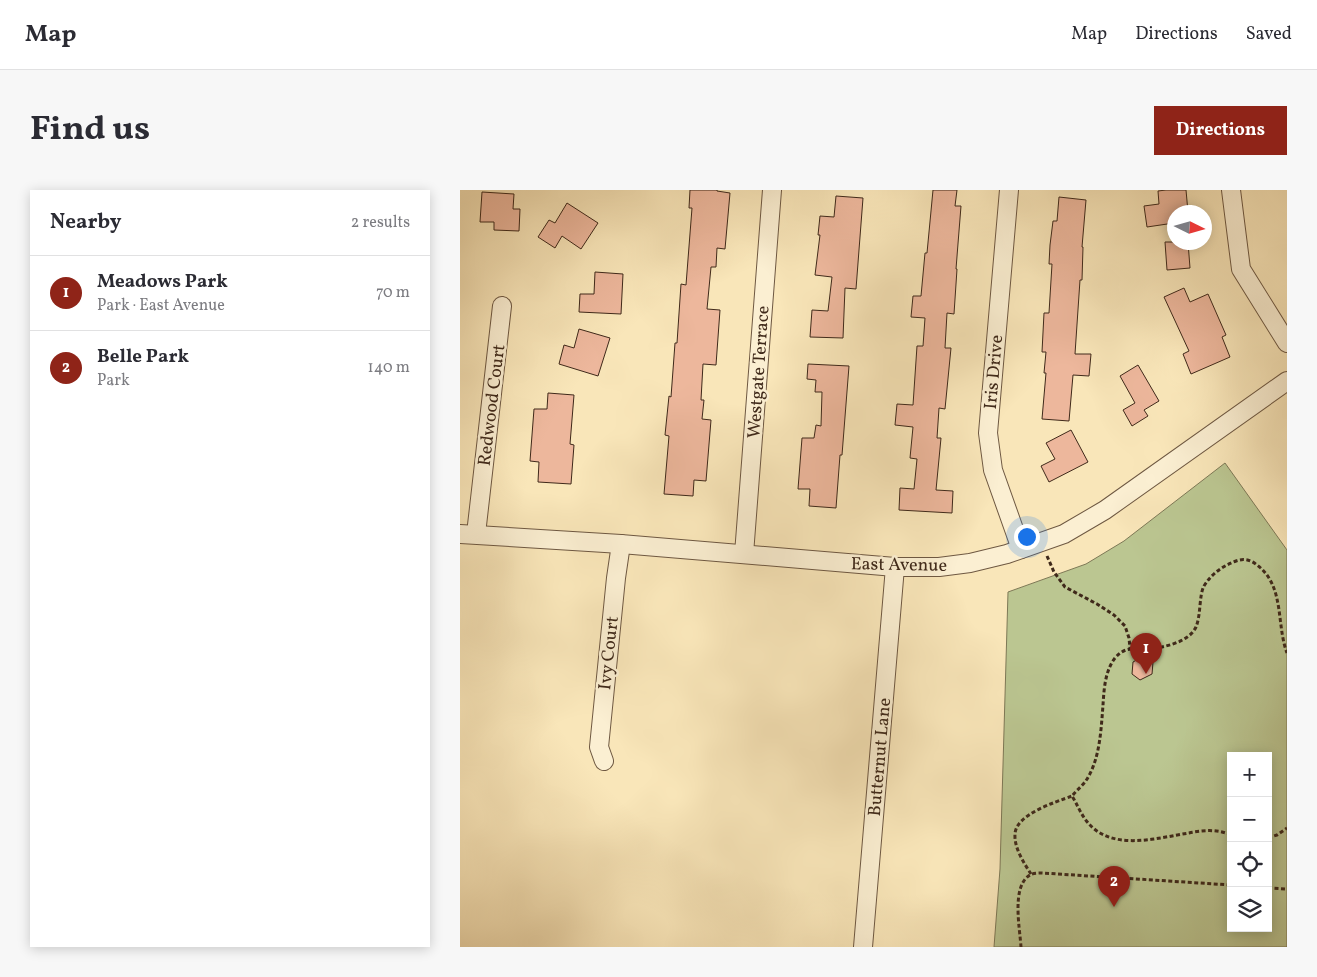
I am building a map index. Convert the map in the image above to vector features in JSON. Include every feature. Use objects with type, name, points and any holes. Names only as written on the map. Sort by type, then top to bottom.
[{"type":"street","name":"Westgate Terrace","points":[[744,554],[772,190]]},
{"type":"street","name":"Iris Drive","points":[[1009,190],[988,433],[993,470],[1021,549]]},
{"type":"street","points":[[1231,190],[1241,269],[1287,342]]},
{"type":"street","name":"Redwood Court","points":[[468,534],[502,306]]},
{"type":"street","name":"East Avenue","points":[[468,534],[620,544],[895,567],[939,568],[1021,549],[1064,534],[1105,510],[1287,381]]},
{"type":"street","name":"Ivy Court","points":[[604,761],[599,747],[620,544]]},
{"type":"street","name":"Butternut Lane","points":[[863,947],[895,567]]},
{"type":"path","points":[[1041,542],[1054,572],[1065,587],[1098,604],[1114,615],[1124,626],[1130,648]]},
{"type":"path","points":[[1031,874],[1016,845],[1015,834],[1017,825],[1041,808],[1072,796],[1086,780],[1095,757],[1101,730],[1105,684],[1109,666],[1117,655],[1130,648],[1148,649],[1187,637],[1196,627],[1203,588],[1206,583],[1224,565],[1240,559],[1251,560],[1263,569],[1272,583],[1277,597],[1287,652]]},
{"type":"path","points":[[1072,796],[1086,820],[1097,831],[1108,838],[1139,840],[1206,831],[1227,833]]},
{"type":"path","points":[[1272,837],[1287,828]]},
{"type":"path","points":[[1021,947],[1019,891],[1024,880],[1031,874],[1042,873],[1227,885]]},
{"type":"path","points":[[1272,888],[1287,889]]},
{"type":"green space","points":[[1225,463],[1287,550],[1287,947],[994,947],[1000,869],[1008,592],[1086,564],[1124,541]]},
{"type":"building","points":[[690,190],[717,190],[730,193],[725,249],[717,248],[716,267],[711,267],[707,309],[720,310],[716,365],[703,364],[701,400],[704,400],[702,419],[711,420],[706,481],[694,480],[693,496],[664,494],[669,436],[665,435],[669,396],[671,397],[675,343],[677,343],[681,284],[686,285],[692,208],[689,208]]},
{"type":"building","points":[[933,190],[957,190],[955,206],[961,206],[954,314],[947,313],[945,348],[951,348],[945,409],[939,408],[937,438],[941,438],[936,490],[953,491],[952,513],[899,510],[900,488],[914,489],[917,459],[910,458],[913,427],[895,425],[897,404],[913,405],[917,346],[923,346],[925,318],[911,317],[913,296],[921,296]]},
{"type":"building","points":[[1186,190],[1187,205],[1167,205],[1167,224],[1147,227],[1144,206],[1159,204],[1158,191]]},
{"type":"building","points":[[482,192],[514,194],[513,209],[520,209],[519,231],[494,230],[494,222],[480,222]]},
{"type":"building","points":[[836,196],[863,198],[856,289],[845,288],[843,338],[810,337],[812,310],[828,311],[832,277],[815,275],[820,235],[818,235],[820,216],[834,217]]},
{"type":"building","points":[[1059,197],[1086,200],[1082,247],[1082,280],[1080,280],[1075,354],[1091,354],[1089,376],[1073,375],[1069,421],[1042,419],[1046,373],[1044,373],[1046,352],[1042,352],[1044,313],[1049,313],[1052,264],[1049,264],[1050,245],[1053,221],[1057,221]]},
{"type":"building","points":[[567,203],[598,223],[581,249],[562,236],[555,248],[538,237],[549,220],[555,223]]},
{"type":"building","points":[[1165,242],[1167,242],[1167,250],[1189,250],[1190,268],[1167,270]]},
{"type":"building","points":[[595,272],[623,274],[621,314],[579,312],[580,294],[594,294]]},
{"type":"building","points":[[1184,288],[1190,302],[1208,294],[1226,335],[1222,337],[1230,357],[1191,374],[1183,354],[1189,351],[1164,297]]},
{"type":"building","points":[[579,329],[610,338],[598,376],[559,364],[564,345],[574,348]]},
{"type":"building","points":[[808,364],[849,366],[836,508],[809,506],[810,489],[798,489],[802,438],[814,438],[816,425],[821,426],[822,392],[815,392],[816,380],[807,379]]},
{"type":"building","points":[[1138,365],[1159,401],[1144,410],[1148,416],[1132,426],[1123,410],[1135,403],[1120,376]]},
{"type":"building","points":[[548,393],[574,395],[570,444],[574,445],[571,484],[538,482],[539,462],[530,461],[534,409],[547,409]]},
{"type":"building","points":[[1071,430],[1088,462],[1049,482],[1041,466],[1055,459],[1046,443]]},
{"type":"building","points":[[1142,657],[1153,662],[1152,674],[1140,680],[1132,674],[1133,662]]},
{"type":"place","name":"Meadows Park","points":[[1146,674]]},
{"type":"place","name":"Belle Park","points":[[1114,907]]}]
